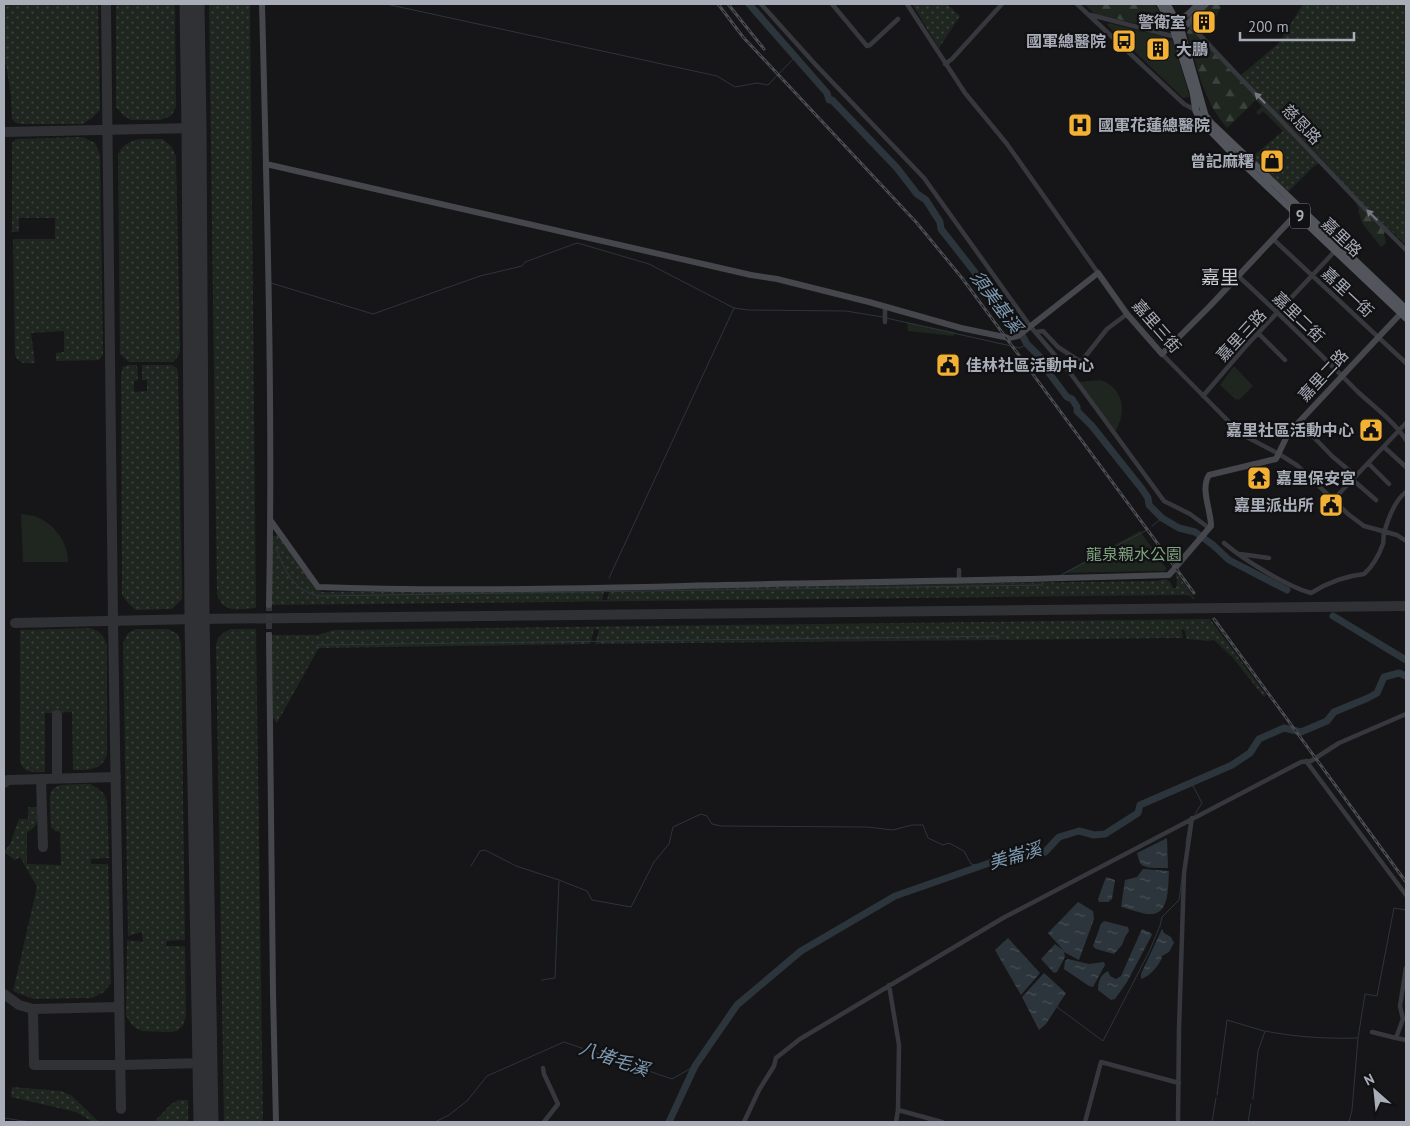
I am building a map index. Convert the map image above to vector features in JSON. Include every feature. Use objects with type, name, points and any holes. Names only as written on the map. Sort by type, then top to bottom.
[{"type":"main road","name":"9","points":[[1160,4],[1181,30],[1205,116]]},
{"type":"main road","name":"9","points":[[1167,4],[1175,24],[1176,37],[1193,92],[1196,111]]},
{"type":"main road","name":"嘉里路","points":[[1196,111],[1202,122],[1214,135],[1299,211]]},
{"type":"main road","name":"嘉里路","points":[[1205,116],[1299,211],[1405,312]]},
{"type":"street","points":[[262,4],[271,521],[269,605]]},
{"type":"street","points":[[761,4],[815,64],[924,178],[1030,326],[1071,374],[1164,501],[1190,514],[1207,530]]},
{"type":"street","points":[[832,4],[867,46],[898,19]]},
{"type":"street","name":"嘉里三街","points":[[907,4],[965,93],[1007,144],[1127,314],[1162,354],[1241,434],[1298,466],[1348,514],[1364,526],[1397,535],[1406,541]]},
{"type":"street","points":[[945,64],[952,59],[1002,4]]},
{"type":"street","points":[[1077,4],[1184,104],[1205,116]]},
{"type":"street","points":[[1175,24],[1198,4]]},
{"type":"street","points":[[1089,15],[1176,37],[1206,4]]},
{"type":"street","points":[[1175,24],[1188,23]]},
{"type":"street","name":"慈恩路","points":[[1188,23],[1406,250]]},
{"type":"street","points":[[266,164],[777,280],[869,302],[961,328],[1009,338],[1018,336],[1098,273]]},
{"type":"street","points":[[1162,354],[1299,211]]},
{"type":"street","name":"嘉里一街","points":[[1273,239],[1406,363]]},
{"type":"street","name":"嘉里三路","points":[[1203,396],[1246,346],[1338,248]]},
{"type":"street","name":"嘉里二街","points":[[1238,275],[1400,430],[1406,440]]},
{"type":"street","points":[[885,308],[885,322]]},
{"type":"street","name":"嘉里二路","points":[[1279,454],[1288,436],[1299,422],[1378,337],[1405,312]]},
{"type":"street","points":[[1080,363],[1108,329],[1127,314]]},
{"type":"street","points":[[1036,332],[1043,331],[1058,347],[1087,366]]},
{"type":"street","points":[[1259,334],[1286,360]]},
{"type":"street","points":[[1299,422],[1376,500]]},
{"type":"street","points":[[1334,500],[1406,423]]},
{"type":"street","points":[[1384,447],[1406,467]]},
{"type":"street","points":[[271,521],[318,587],[388,590],[598,588],[1169,575],[1211,526],[1205,486],[1209,475],[1236,467],[1273,460],[1279,454]]},
{"type":"street","points":[[1368,463],[1389,484]]},
{"type":"street","points":[[1224,543],[1236,553],[1298,589],[1311,593],[1324,584],[1351,575],[1364,574],[1370,568],[1383,544],[1384,532],[1398,498],[1406,492]]},
{"type":"street","points":[[1236,553],[1268,558]]},
{"type":"street","points":[[959,570],[959,580]]},
{"type":"street","points":[[270,636],[276,1122]]},
{"type":"street","points":[[744,1122],[759,1090],[774,1066],[776,1058],[800,1039],[1003,918],[1301,762],[1311,761],[1339,743],[1406,714]]},
{"type":"street","points":[[1306,760],[1406,895]]},
{"type":"street","points":[[1178,1122],[1178,1029],[1184,873],[1192,818]]},
{"type":"street","points":[[1396,1038],[1403,1019],[1400,1006],[1406,968]]},
{"type":"street","points":[[889,985],[898,1041],[898,1110],[896,1122]]},
{"type":"street","points":[[1372,1032],[1406,1040]]},
{"type":"street","points":[[1085,1122],[1101,1062],[1179,1084]]},
{"type":"street","points":[[543,1068],[558,1104],[544,1122]]},
{"type":"street","points":[[898,1110],[942,1122]]},
{"type":"green space","points":[[4,4],[98,4],[100,110],[92,118],[82,124],[21,124],[16,123],[12,119],[11,96],[4,59]]},
{"type":"green space","points":[[116,4],[175,4],[176,107],[171,116],[160,120],[131,120],[124,116],[116,107]]},
{"type":"green space","points":[[209,4],[250,4],[256,608],[244,609],[232,609],[223,605],[217,594]]},
{"type":"green space","points":[[912,4],[947,4],[960,16],[939,48]]},
{"type":"green space","points":[[1084,4],[1154,4],[1167,22],[1167,30],[1100,15],[1094,13]]},
{"type":"green space","points":[[1209,4],[1218,4],[1221,7],[1206,31],[1204,28],[1208,23],[1204,18],[1199,23],[1195,19]]},
{"type":"green space","points":[[1303,4],[1406,4],[1406,245],[1321,162],[1313,167],[1286,194],[1252,157],[1283,131],[1288,137],[1240,76],[1278,44]]},
{"type":"green space","points":[[1108,23],[1162,36],[1173,41],[1189,97],[1183,98],[1107,25]]},
{"type":"green space","points":[[1193,23],[1294,134],[1289,137],[1263,111],[1259,115],[1256,112],[1262,107],[1256,100],[1227,128],[1206,95],[1187,32]]},
{"type":"green space","points":[[83,137],[95,143],[100,155],[103,355],[99,360],[56,361],[56,353],[64,352],[64,331],[31,333],[35,363],[23,363],[15,355],[13,239],[55,239],[55,218],[19,218],[19,232],[12,232],[12,143],[16,139]]},
{"type":"green space","points":[[162,139],[171,146],[176,156],[180,351],[173,362],[129,362],[120,354],[118,154],[122,148],[132,141]]},
{"type":"green space","points":[[1355,201],[1360,202],[1392,232],[1387,230],[1384,233],[1386,243],[1381,247],[1362,223]]},
{"type":"green space","points":[[907,322],[954,332],[954,336],[908,331]]},
{"type":"green space","points":[[137,365],[138,380],[134,381],[134,392],[147,391],[147,380],[142,380],[142,365],[171,365],[177,368],[182,599],[172,609],[136,610],[122,595],[121,374],[123,367]]},
{"type":"green space","points":[[1234,366],[1253,386],[1239,400],[1236,400],[1220,385]]},
{"type":"green space","points":[[1101,380],[1115,389],[1121,402],[1121,417],[1115,432],[1079,382]]},
{"type":"green space","points":[[21,514],[37,517],[55,529],[66,548],[68,562],[23,562]]},
{"type":"green space","name":"龍泉親水公園","points":[[1140,531],[1167,569],[1164,571],[1063,573]]},
{"type":"green space","points":[[277,535],[317,589],[322,592],[605,588],[602,600],[607,600],[610,588],[1157,581],[1166,579],[1173,588],[1176,588],[1175,571],[1195,599],[1184,595],[272,605],[271,537]]},
{"type":"green space","points":[[1210,619],[1266,695],[1264,697],[1233,658],[1214,640],[1187,639],[1184,629],[1181,630],[1183,638],[595,644],[599,630],[594,629],[590,644],[320,648],[277,723],[273,718],[272,635],[318,635],[334,630]]},
{"type":"green space","points":[[90,628],[101,634],[107,645],[107,754],[105,760],[98,767],[73,770],[72,712],[45,713],[45,772],[33,772],[24,769],[20,762],[20,630]]},
{"type":"green space","points":[[136,629],[168,629],[178,634],[181,643],[185,940],[167,941],[166,946],[185,946],[186,1016],[183,1025],[177,1031],[169,1032],[142,1031],[131,1024],[126,1015],[127,940],[143,942],[142,932],[128,936],[123,643],[128,633]]},
{"type":"green space","points":[[231,629],[256,629],[263,1122],[224,1122],[216,644],[222,634]]},
{"type":"green space","points":[[90,784],[103,793],[107,801],[109,858],[91,859],[91,864],[108,864],[111,983],[104,992],[92,998],[33,999],[13,991],[37,887],[20,857],[15,860],[4,852],[10,844],[19,819],[28,819],[28,807],[37,807],[36,825],[27,832],[27,864],[61,865],[60,832],[55,831],[51,827],[51,794],[57,786]]},
{"type":"green space","points":[[12,1087],[61,1091],[72,1096],[99,1122],[93,1122],[76,1112],[11,1097]]},
{"type":"green space","points":[[179,1100],[188,1100],[188,1122],[154,1122],[171,1104]]},
{"type":"water","points":[[1167,838],[1168,868],[1151,868],[1141,864],[1137,853]]},
{"type":"water","points":[[1143,869],[1169,871],[1165,903],[1159,912],[1153,914],[1141,913],[1121,907],[1125,880],[1137,877]]},
{"type":"water","points":[[1106,877],[1115,880],[1112,899],[1108,902],[1099,902],[1098,899]]},
{"type":"water","points":[[1078,902],[1093,911],[1094,919],[1079,960],[1064,952],[1065,957],[1057,972],[1054,973],[1041,959],[1055,944],[1064,951],[1048,933]]},
{"type":"water","points":[[1104,921],[1128,927],[1129,931],[1122,945],[1114,954],[1096,949],[1093,946],[1101,924]]},
{"type":"water","points":[[1142,929],[1152,935],[1127,982],[1115,999],[1111,1000],[1098,990],[1100,979],[1108,971],[1110,976],[1116,979],[1121,976]]},
{"type":"water","points":[[1162,929],[1164,933],[1171,937],[1174,943],[1169,952],[1162,956],[1154,970],[1148,976],[1141,979],[1141,974]]},
{"type":"water","points":[[1008,938],[1040,973],[1021,995],[995,950]]},
{"type":"water","points":[[1068,959],[1089,964],[1104,962],[1105,965],[1093,987],[1064,969],[1065,961]]},
{"type":"water","points":[[1044,973],[1066,993],[1046,1024],[1039,1030],[1022,997]]},
{"type":"waterway","points":[[386,4],[717,76],[735,87],[757,83],[768,85],[795,57]]},
{"type":"waterway","name":"須美基溪","points":[[749,4],[827,93],[829,100],[832,100],[897,168],[917,194],[926,200],[940,222],[941,229],[1017,326],[1027,344],[1042,359],[1046,369],[1067,397],[1072,399],[1077,407],[1077,411],[1092,426],[1142,489],[1148,498],[1149,505],[1162,518],[1179,528],[1195,532],[1229,560],[1287,590]]},
{"type":"waterway","points":[[271,283],[373,314],[480,276],[522,266],[525,262],[577,243],[649,264],[734,308],[748,310],[846,311],[883,317]]},
{"type":"waterway","points":[[609,578],[734,308]]},
{"type":"waterway","points":[[886,318],[1020,348],[1027,344]]},
{"type":"waterway","points":[[1152,526],[1162,518]]},
{"type":"waterway","points":[[1061,575],[1147,530]]},
{"type":"waterway","points":[[276,548],[291,579],[303,590],[320,596],[1043,585]]},
{"type":"waterway","name":"須美基溪","points":[[1333,616],[1406,660]]},
{"type":"waterway","points":[[317,645],[999,636]]},
{"type":"waterway","name":"美崙溪","points":[[669,1122],[695,1066],[737,1005],[801,951],[895,896],[995,861],[1045,852],[1059,837],[1079,831],[1094,835],[1105,834],[1138,813],[1140,805],[1232,765],[1250,753],[1259,739],[1284,728],[1301,732],[1327,721],[1334,712],[1377,693],[1384,677],[1399,673],[1406,676]]},
{"type":"waterway","points":[[1192,784],[1202,803],[1195,814]]},
{"type":"waterway","points":[[471,866],[480,851],[485,850],[516,866],[587,891],[592,900],[631,907],[654,862],[669,844],[673,827],[701,814],[707,816],[712,824],[721,826],[867,827],[893,830],[912,825],[923,825],[928,838],[943,845],[949,843],[964,851],[971,864],[980,866]]},
{"type":"waterway","points":[[1186,843],[1189,825]]},
{"type":"waterway","points":[[1057,1007],[1103,1041],[1149,952],[1162,917],[1179,900],[1182,879]]},
{"type":"waterway","points":[[542,980],[555,978],[559,881]]},
{"type":"waterway","points":[[1349,1122],[1365,994],[1377,996],[1394,908],[1406,910]]},
{"type":"waterway","points":[[1217,1095],[1227,1020],[1264,1031]]},
{"type":"waterway","points":[[1253,1099],[1258,1051],[1265,1031],[1311,1037],[1357,1038]]},
{"type":"waterway","name":"八堵毛溪","points":[[435,1122],[449,1115],[467,1101],[487,1076],[564,1042],[672,1079],[695,1066]]},
{"type":"waterway","points":[[1212,1122],[1216,1098]]},
{"type":"waterway","points":[[1248,1122],[1251,1104]]},
{"type":"waterway","name":"八堵毛溪","points":[[4,1118],[30,1122]]},
{"type":"taxiway","points":[[106,4],[121,1109]]},
{"type":"taxiway","points":[[4,132],[194,128]]},
{"type":"taxiway","points":[[15,623],[197,619],[1406,606]]},
{"type":"taxiway","points":[[57,715],[57,778]]},
{"type":"taxiway","points":[[4,783],[8,780],[116,777]]},
{"type":"taxiway","points":[[41,779],[43,847]]},
{"type":"taxiway","points":[[4,994],[19,1005],[33,1009],[119,1007]]},
{"type":"taxiway","points":[[33,1009],[34,1065],[205,1063]]},
{"type":"runway","points":[[192,4],[197,619],[206,1122]]},
{"type":"tunnel","points":[[269,605],[269,635]]},
{"type":"railway","points":[[718,4],[743,37],[916,222],[962,278],[1194,593]]},
{"type":"railway","points":[[728,4],[764,49]]},
{"type":"railway","points":[[1214,619],[1406,882]]},
{"type":"place","name":"警衛室","points":[[1204,22]]},
{"type":"place","name":"國軍總醫院","points":[[1124,41]]},
{"type":"place","name":"大鵬","points":[[1158,49]]},
{"type":"place","name":"國軍花蓮總醫院","points":[[1080,125]]},
{"type":"place","name":"曾記麻糬","points":[[1272,161]]},
{"type":"place","name":"佳林社區活動中心","points":[[948,365]]},
{"type":"place","name":"嘉里社區活動中心","points":[[1371,430]]},
{"type":"place","name":"嘉里保安宮","points":[[1259,478]]},
{"type":"place","name":"嘉里派出所","points":[[1331,505]]},
{"type":"district","name":"嘉里","points":[[1220,277]]}]
